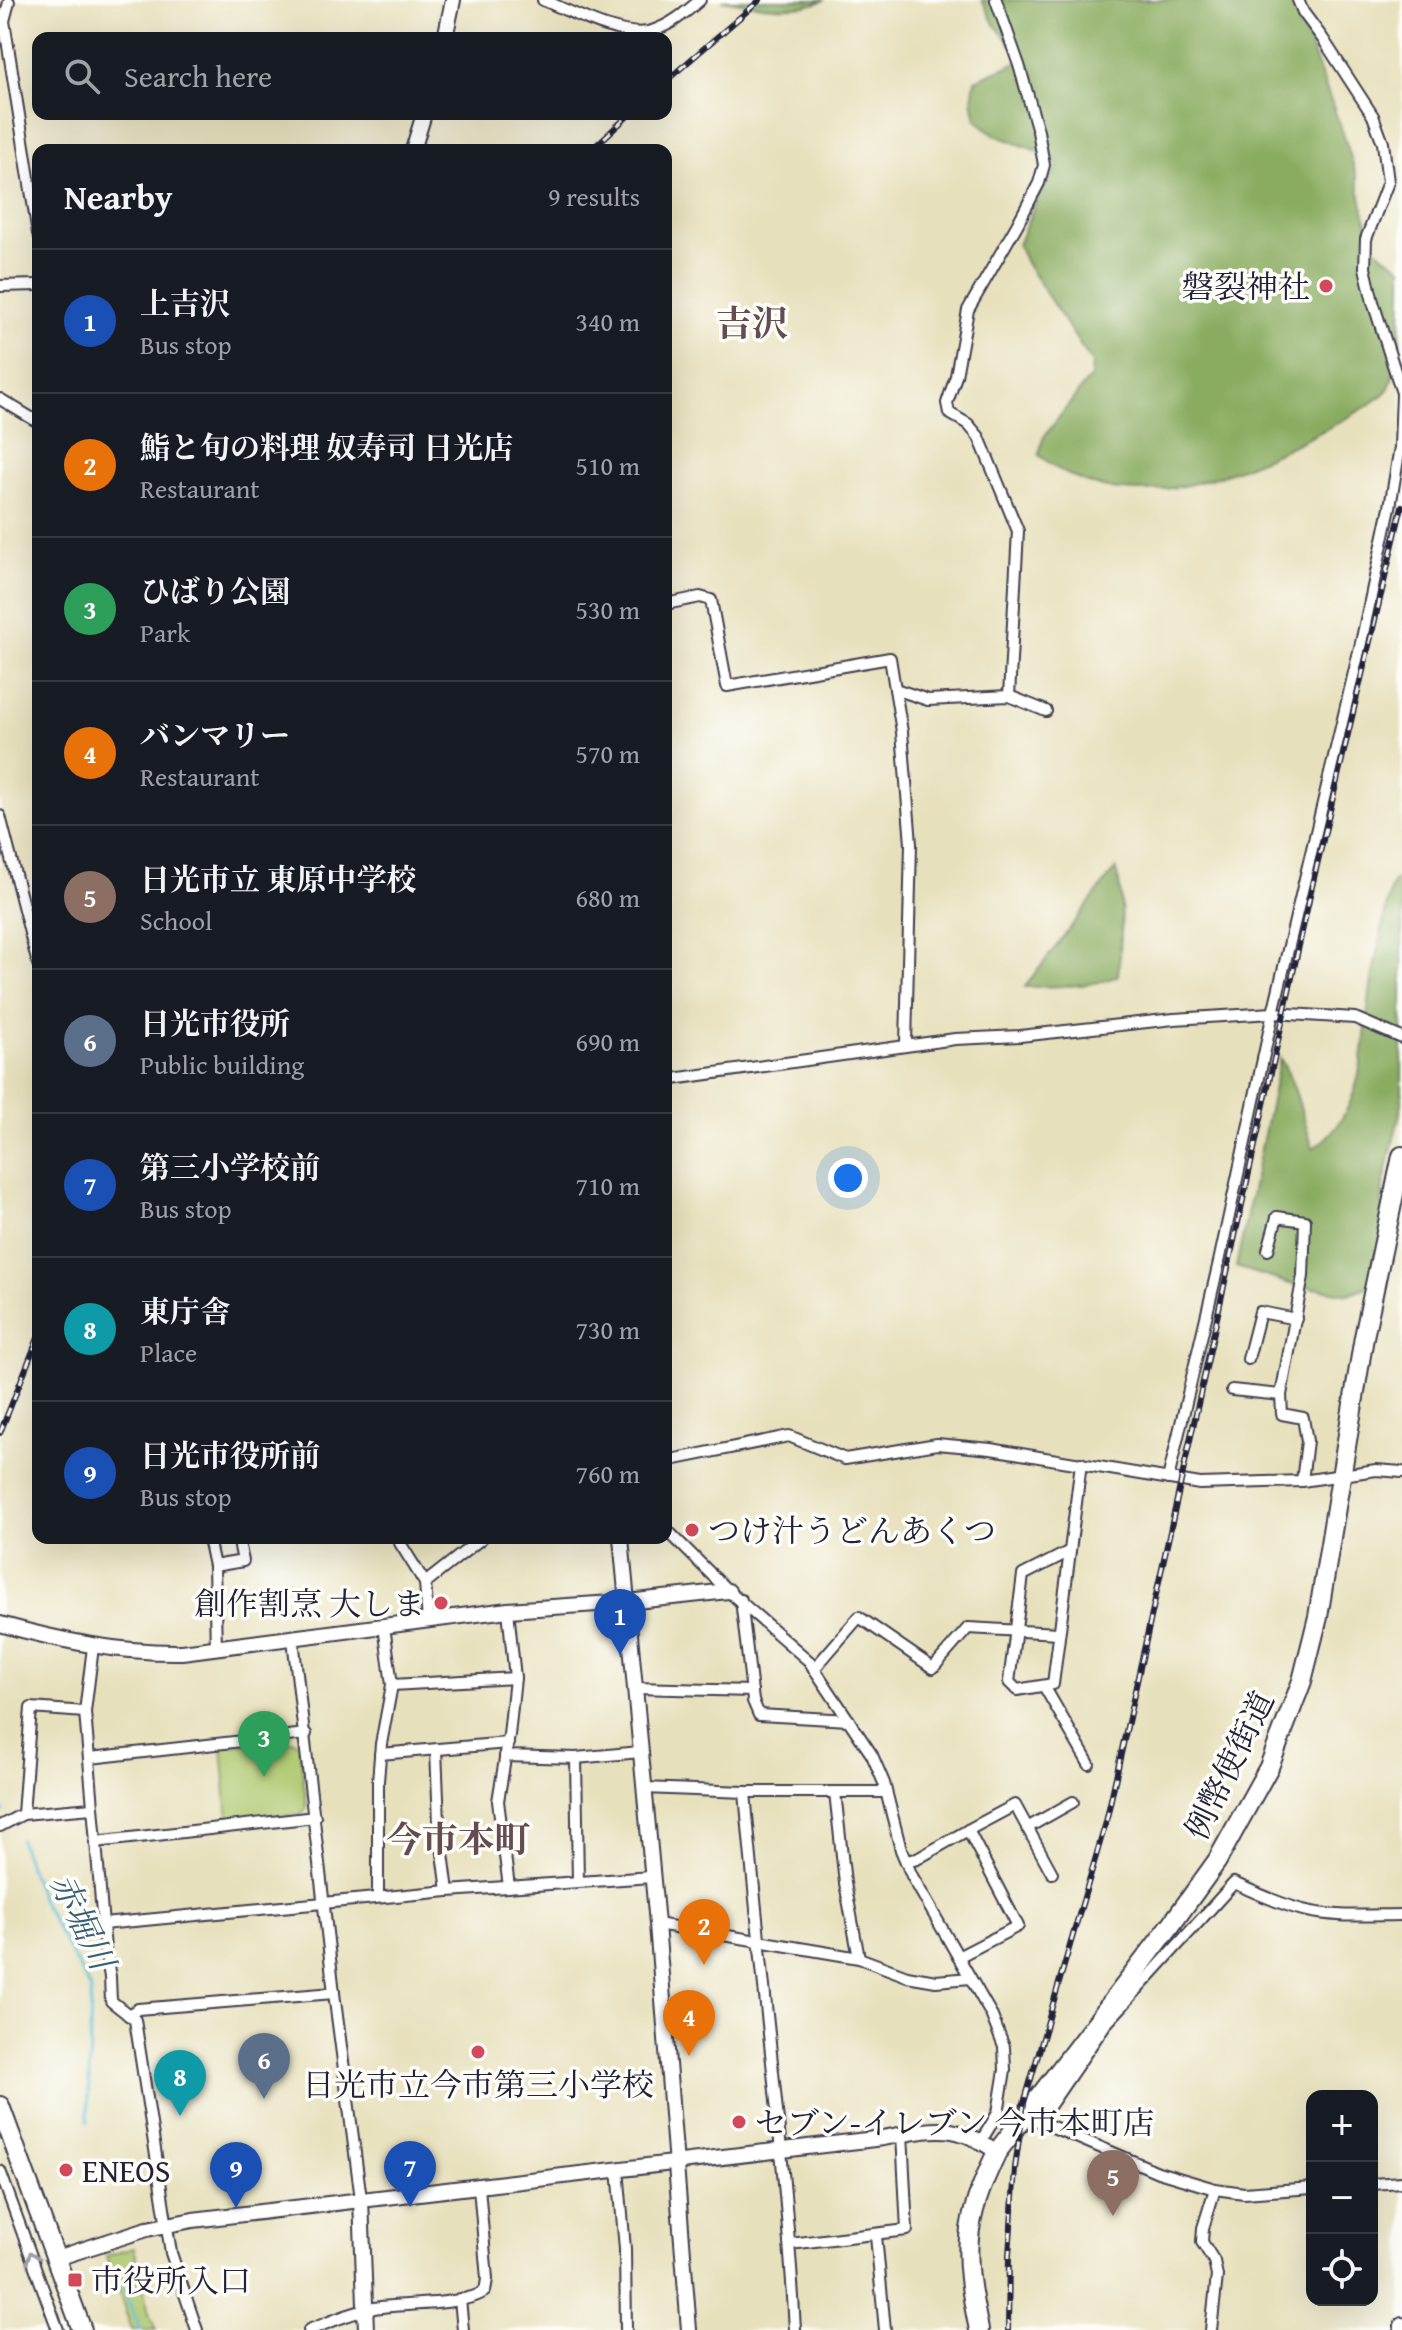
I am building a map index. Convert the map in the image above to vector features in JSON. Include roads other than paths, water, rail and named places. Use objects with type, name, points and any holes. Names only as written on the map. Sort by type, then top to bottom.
[{"type":"highway","name":"例幣使街道","points":[[979,2330],[969,2281],[967,2248],[971,2220],[983,2180],[997,2152],[1032,2119],[1217,1861],[1269,1767],[1302,1681],[1318,1617],[1364,1337],[1402,1156]]},
{"type":"highway","points":[[0,2106],[82,2330]]},
{"type":"street","points":[[446,32],[453,0]]},
{"type":"street","points":[[543,0],[621,31],[635,32]]},
{"type":"street","points":[[651,32],[674,21],[700,0]]},
{"type":"street","points":[[996,0],[1023,78],[1044,165],[1039,183],[1017,225],[968,310],[956,376],[947,403],[949,413],[968,424],[979,437],[1018,531],[1009,696]]},
{"type":"street","points":[[1168,1479],[1357,658],[1400,447],[1402,393],[1365,268],[1366,239],[1388,182],[1383,143],[1373,116],[1298,0]]},
{"type":"street","points":[[8,3],[4,21],[32,196]]},
{"type":"street","points":[[415,144],[422,120]]},
{"type":"street","points":[[0,286],[32,285]]},
{"type":"street","points":[[0,399],[32,418]]},
{"type":"street","points":[[672,603],[700,597],[711,600],[727,686],[890,658],[902,732],[911,844],[906,1044]]},
{"type":"street","points":[[895,689],[928,700],[1009,696],[1046,711]]},
{"type":"street","points":[[0,816],[32,941]]},
{"type":"street","points":[[672,1079],[906,1044],[1273,1013],[1355,1018],[1402,1038]]},
{"type":"street","points":[[1268,1250],[1277,1217],[1305,1221],[1303,1276],[1281,1395],[1282,1414],[1303,1418],[1307,1441],[1302,1481]]},
{"type":"street","points":[[1248,1359],[1260,1312],[1296,1319]]},
{"type":"street","points":[[1232,1390],[1281,1395]]},
{"type":"street","points":[[672,1460],[789,1436],[845,1459],[937,1444],[1081,1463],[1200,1484],[1302,1481],[1376,1470],[1402,1472]]},
{"type":"street","points":[[1070,1551],[1023,1575],[1009,1682],[1017,1690],[1053,1684],[1059,1633],[1070,1551],[1081,1463]]},
{"type":"street","points":[[672,1535],[814,1669],[872,1755],[906,1861],[925,1901],[991,2014],[1004,2047],[1005,2070],[998,2113],[981,2141]]},
{"type":"street","points":[[209,1544],[214,1566],[216,1648]]},
{"type":"street","points":[[214,1566],[243,1561],[239,1544]]},
{"type":"street","points":[[401,1544],[425,1583],[428,1621]]},
{"type":"street","points":[[425,1583],[474,1544]]},
{"type":"street","points":[[622,1544],[657,1924],[689,2330]]},
{"type":"street","points":[[0,1624],[93,1647],[151,1652],[293,1639],[508,1610],[728,1591]]},
{"type":"street","points":[[741,1600],[752,1691],[759,1715],[849,1720]]},
{"type":"street","points":[[508,1610],[515,1678],[498,1801],[509,1887]]},
{"type":"street","points":[[814,1669],[859,1617],[933,1668],[968,1628],[1059,1633]]},
{"type":"street","points":[[378,1897],[380,1754],[392,1685],[384,1626]]},
{"type":"street","points":[[293,1639],[361,2199],[366,2330]]},
{"type":"street","points":[[93,1647],[85,1712],[111,2001],[135,2020],[173,2264],[197,2330]]},
{"type":"street","points":[[392,1685],[515,1678]]},
{"type":"street","points":[[1044,1686],[1089,1764]]},
{"type":"street","points":[[635,1688],[752,1691]]},
{"type":"street","points":[[23,1814],[31,1708],[85,1712]]},
{"type":"street","points":[[90,1758],[306,1734]]},
{"type":"street","points":[[380,1754],[508,1743]]},
{"type":"street","points":[[436,1750],[439,1823],[448,1891]]},
{"type":"street","points":[[505,1756],[576,1758],[640,1752]]},
{"type":"street","points":[[576,1758],[578,1882]]},
{"type":"street","points":[[644,1788],[886,1792]]},
{"type":"street","points":[[745,1792],[790,2244],[795,2330]]},
{"type":"street","points":[[835,1792],[845,1883],[859,1958]]},
{"type":"street","points":[[1027,1828],[1073,1802]]},
{"type":"street","points":[[906,1861],[917,1859],[1015,1805],[1052,1873]]},
{"type":"street","points":[[0,1826],[23,1814],[92,1808]]},
{"type":"street","points":[[95,1842],[315,1817]]},
{"type":"street","points":[[958,1957],[1018,1926],[968,1830]]},
{"type":"street","points":[[103,1924],[448,1891],[652,1877]]},
{"type":"street","points":[[1306,2188],[1244,2193],[1215,2189],[1158,2172],[1032,2119],[1105,2025],[1234,1883],[1305,1911],[1349,1916],[1402,1915]]},
{"type":"street","points":[[657,1924],[859,1958],[907,1976],[936,1981],[970,1978]]},
{"type":"street","points":[[128,2015],[138,2009],[334,1993]]},
{"type":"street","points":[[57,2258],[166,2224],[945,2128],[981,2141],[997,2152]]},
{"type":"street","points":[[790,2244],[907,2230],[902,2134]]},
{"type":"street","points":[[618,2169],[625,2249],[626,2330]]},
{"type":"street","points":[[0,2171],[58,2330]]},
{"type":"street","points":[[1378,2184],[1402,2182]]},
{"type":"street","points":[[309,2330],[364,2311],[460,2299],[485,2291],[487,2279],[479,2187]]},
{"type":"street","points":[[1211,2330],[1217,2276],[1214,2261],[1202,2242],[1215,2189]]},
{"type":"street","points":[[876,2236],[885,2330]]},
{"type":"street","points":[[460,2299],[463,2330]]},
{"type":"waterway","name":"赤堀川","points":[[0,1804],[4,1812]]},
{"type":"waterway","name":"赤堀川","points":[[20,1840],[41,1899],[91,1990],[88,2122]]},
{"type":"waterway","name":"赤堀川","points":[[119,2277],[140,2330]]},
{"type":"railway","points":[[672,76],[760,0]]},
{"type":"railway","points":[[598,144],[624,120]]},
{"type":"railway","points":[[1008,2330],[1015,2168],[1024,2103],[1106,1822],[1313,882],[1402,506]]},
{"type":"railway","points":[[0,1433],[32,1353]]},
{"type":"place","name":"磐裂神社","points":[[1326,286]]},
{"type":"place","name":"つけ汁うどんあくつ","points":[[692,1530]]},
{"type":"place","name":"創作割烹 大しま","points":[[441,1603]]},
{"type":"place","name":"上吉沢","points":[[620,1655]]},
{"type":"place","name":"ひばり公園","points":[[264,1777]]},
{"type":"place","name":"鮨と旬の料理 奴寿司 日光店","points":[[704,1965]]},
{"type":"place","name":"日光市立今市第三小学校","points":[[478,2052]]},
{"type":"place","name":"バンマリー","points":[[689,2056]]},
{"type":"place","name":"日光市役所","points":[[264,2099]]},
{"type":"place","name":"東庁舎","points":[[180,2116]]},
{"type":"place","name":"セブン-イレブン 今市本町店","points":[[739,2122]]},
{"type":"place","name":"ENEOS","points":[[66,2170]]},
{"type":"place","name":"第三小学校前","points":[[410,2207]]},
{"type":"place","name":"日光市役所前","points":[[236,2208]]},
{"type":"place","name":"日光市立 東原中学校","points":[[1113,2216]]},
{"type":"place","name":"市役所入口","points":[[75,2280]]},
{"type":"district","name":"吉沢","points":[[752,322]]},
{"type":"district","name":"今市本町","points":[[458,1838]]}]
